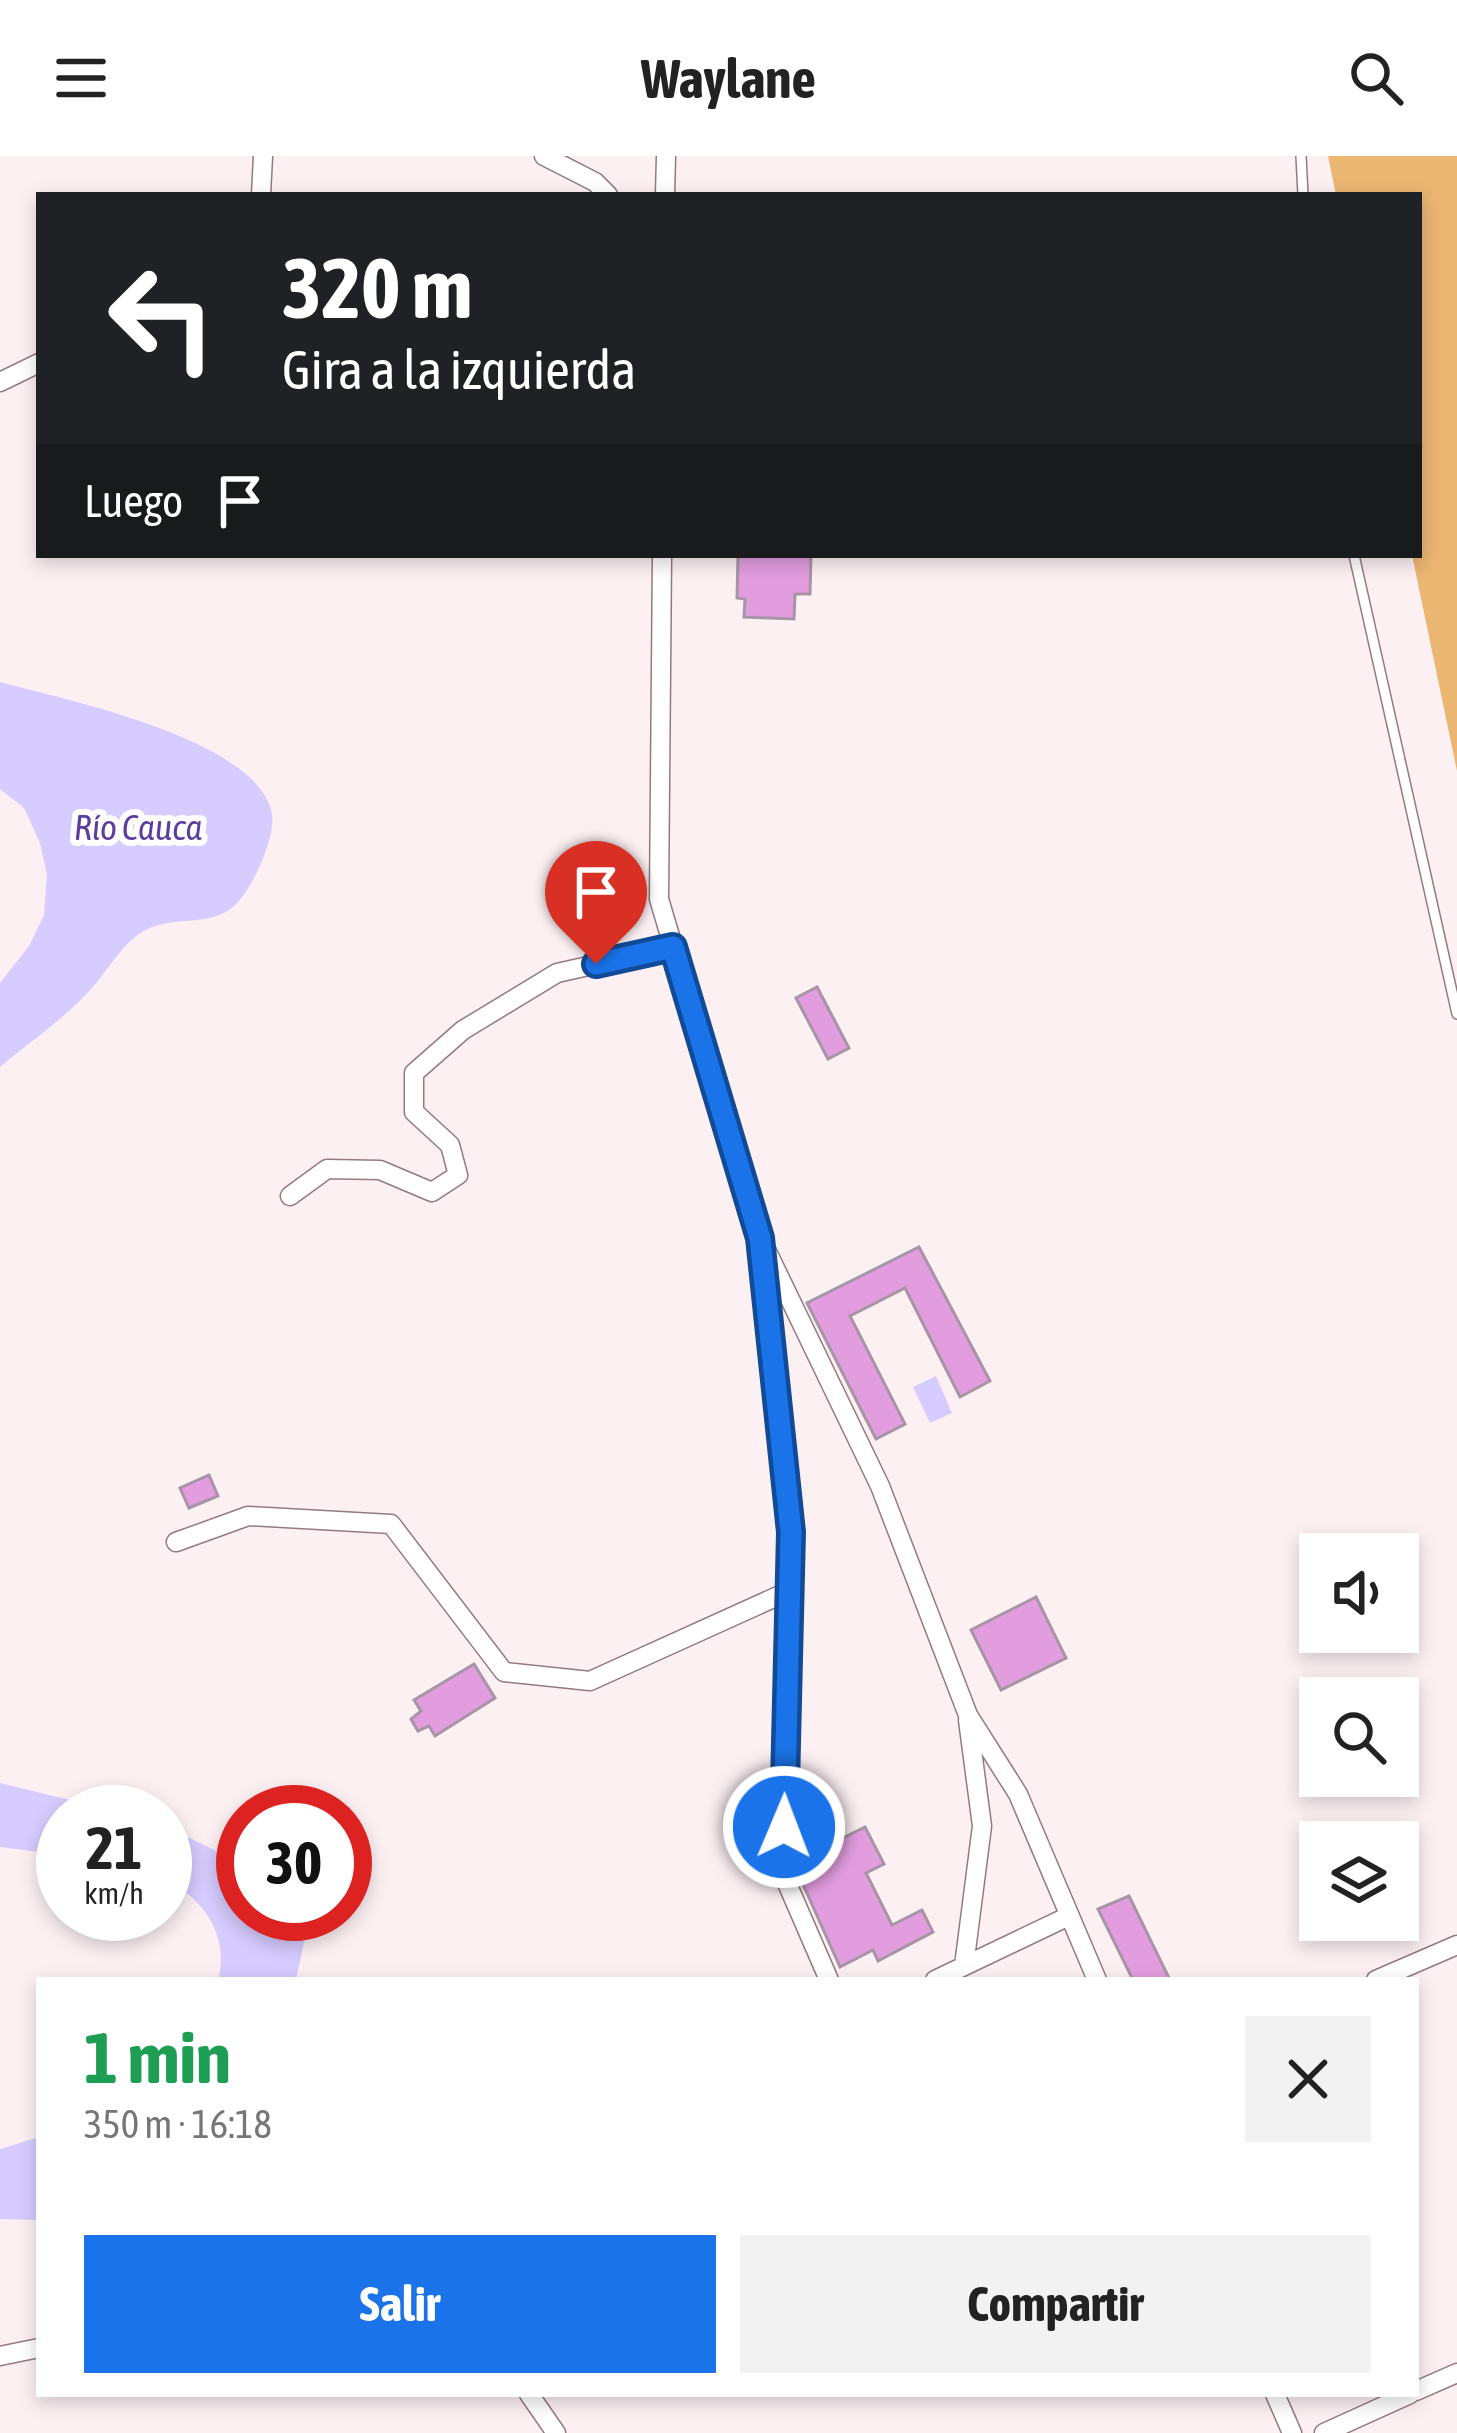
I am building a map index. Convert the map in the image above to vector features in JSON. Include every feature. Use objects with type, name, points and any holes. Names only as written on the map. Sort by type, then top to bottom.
[{"type":"street","points":[[261,192],[263,156]]},
{"type":"street","points":[[544,156],[605,192]]},
{"type":"street","points":[[665,156],[665,192]]},
{"type":"street","points":[[0,382],[36,364]]},
{"type":"street","points":[[662,558],[659,899],[760,1238],[880,1486],[968,1715],[1018,1794],[1096,1977]]},
{"type":"street","points":[[290,1196],[326,1168],[380,1170],[433,1192],[458,1174],[450,1145],[414,1112],[414,1073],[463,1030],[556,973],[673,947]]},
{"type":"street","points":[[760,1238],[791,1532],[783,1874],[828,1977]]},
{"type":"street","points":[[176,1542],[248,1516],[391,1523],[504,1672],[590,1681],[789,1591]]},
{"type":"street","points":[[964,1966],[982,1826],[968,1715]]},
{"type":"street","points":[[941,1977],[1069,1916]]},
{"type":"street","points":[[1383,1977],[1457,1945]]},
{"type":"street","points":[[0,2356],[36,2349]]},
{"type":"street","points":[[1419,2390],[1457,2373]]},
{"type":"street","points":[[532,2397],[556,2433]]},
{"type":"street","points":[[1276,2397],[1292,2433]]},
{"type":"street","points":[[1324,2433],[1404,2397]]},
{"type":"lane","points":[[1301,156],[1304,192]]},
{"type":"lane","points":[[1355,558],[1457,1014]]},
{"type":"shaded area","points":[[1328,156],[1457,156],[1457,771],[1413,558],[1422,558],[1422,192],[1335,192]]},
{"type":"water","name":"Río Cauca","points":[[0,682],[108,711],[191,741],[254,781],[270,806],[272,823],[257,872],[234,906],[213,917],[163,924],[139,934],[81,1000],[0,1067],[0,983],[29,946],[44,915],[47,875],[40,843],[24,808],[0,789]]},
{"type":"water","points":[[936,1376],[952,1413],[930,1423],[913,1387]]},
{"type":"water","points":[[0,1783],[36,1792],[36,1852],[0,1847]]},
{"type":"water","points":[[192,1839],[216,1851],[216,1932],[192,1898]]},
{"type":"water","points":[[218,1941],[304,1941],[297,1977],[219,1977]]},
{"type":"water","points":[[36,2138],[36,2220],[0,2219],[0,2149]]},
{"type":"building","points":[[738,558],[811,558],[810,594],[795,594],[794,619],[744,617],[745,599],[737,598]]},
{"type":"building","points":[[817,987],[849,1048],[828,1059],[796,998]]},
{"type":"building","points":[[919,1247],[990,1381],[960,1397],[905,1288],[850,1316],[905,1424],[876,1439],[807,1303]]},
{"type":"building","points":[[209,1475],[218,1496],[189,1508],[180,1488]]},
{"type":"building","points":[[1036,1597],[1066,1658],[1001,1690],[971,1630]]},
{"type":"building","points":[[474,1664],[495,1698],[435,1736],[429,1726],[418,1731],[411,1719],[421,1711],[414,1700]]},
{"type":"building","points":[[865,1827],[884,1864],[866,1873],[892,1925],[922,1910],[933,1932],[878,1961],[873,1950],[840,1967],[797,1871],[797,1861]]},
{"type":"building","points":[[1129,1896],[1169,1977],[1132,1977],[1098,1909]]},
{"type":"route","points":[[596,964],[673,947],[760,1238],[791,1532],[784,1827]]}]
